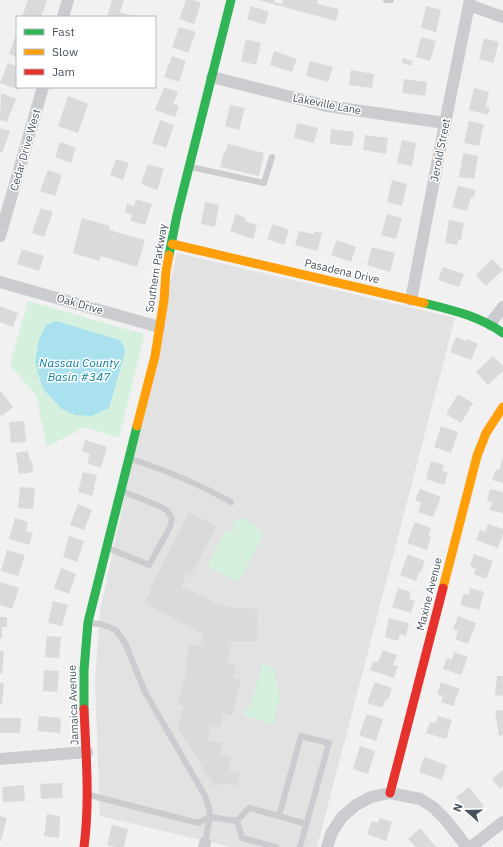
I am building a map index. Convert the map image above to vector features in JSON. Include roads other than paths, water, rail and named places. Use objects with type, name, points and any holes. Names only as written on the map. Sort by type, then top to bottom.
[{"type":"street","points":[[63,16],[68,0]]},
{"type":"street","name":"Southern Parkway","points":[[108,544],[155,356],[164,300],[166,271],[177,215],[231,0]]},
{"type":"street","points":[[470,2],[503,17]]},
{"type":"street","name":"Jerold Street","points":[[411,300],[444,123],[470,2]]},
{"type":"street","name":"Lakeville Lane","points":[[212,77],[327,106],[444,123]]},
{"type":"street","name":"Cedar Drive West","points":[[0,236],[43,88]]},
{"type":"street","name":"Pasadena Drive","points":[[172,244],[462,313],[490,324],[503,333]]},
{"type":"street","name":"Oak Drive","points":[[0,282],[159,327]]},
{"type":"street","points":[[490,324],[503,307]]},
{"type":"street","name":"Maxine Avenue","points":[[390,793],[477,456],[486,433],[503,407]]},
{"type":"street","name":"Jamaica Avenue","points":[[84,847],[87,833],[89,795],[83,686],[84,659],[88,622],[108,544]]},
{"type":"street","points":[[0,759],[87,752]]},
{"type":"street","points":[[327,847],[332,832],[342,818],[356,805],[371,797],[390,793],[420,799],[433,807],[445,819],[467,847]]},
{"type":"street","points":[[471,847],[503,822]]},
{"type":"lane","points":[[386,0],[391,0]]},
{"type":"lane","points":[[189,167],[262,183],[266,181],[272,157]]},
{"type":"lane","points":[[129,459],[159,468],[181,477],[210,490],[231,502]]},
{"type":"lane","points":[[108,544],[149,565],[170,527],[172,519],[168,511],[159,506],[121,491]]},
{"type":"lane","points":[[88,622],[101,624],[116,630],[124,643],[145,692],[205,796],[210,808],[210,817],[205,845]]},
{"type":"lane","points":[[279,816],[301,736],[329,743],[300,847]]},
{"type":"lane","points":[[89,795],[198,823],[210,817],[237,821]]},
{"type":"lane","points":[[237,821],[249,808],[306,824]]},
{"type":"lane","points":[[237,821],[242,838],[276,847]]},
{"type":"water","name":"Nassau County Basin #347","points":[[56,321],[120,340],[125,352],[109,408],[92,416],[75,415],[62,409],[43,389],[35,362],[39,340],[46,325]]}]
